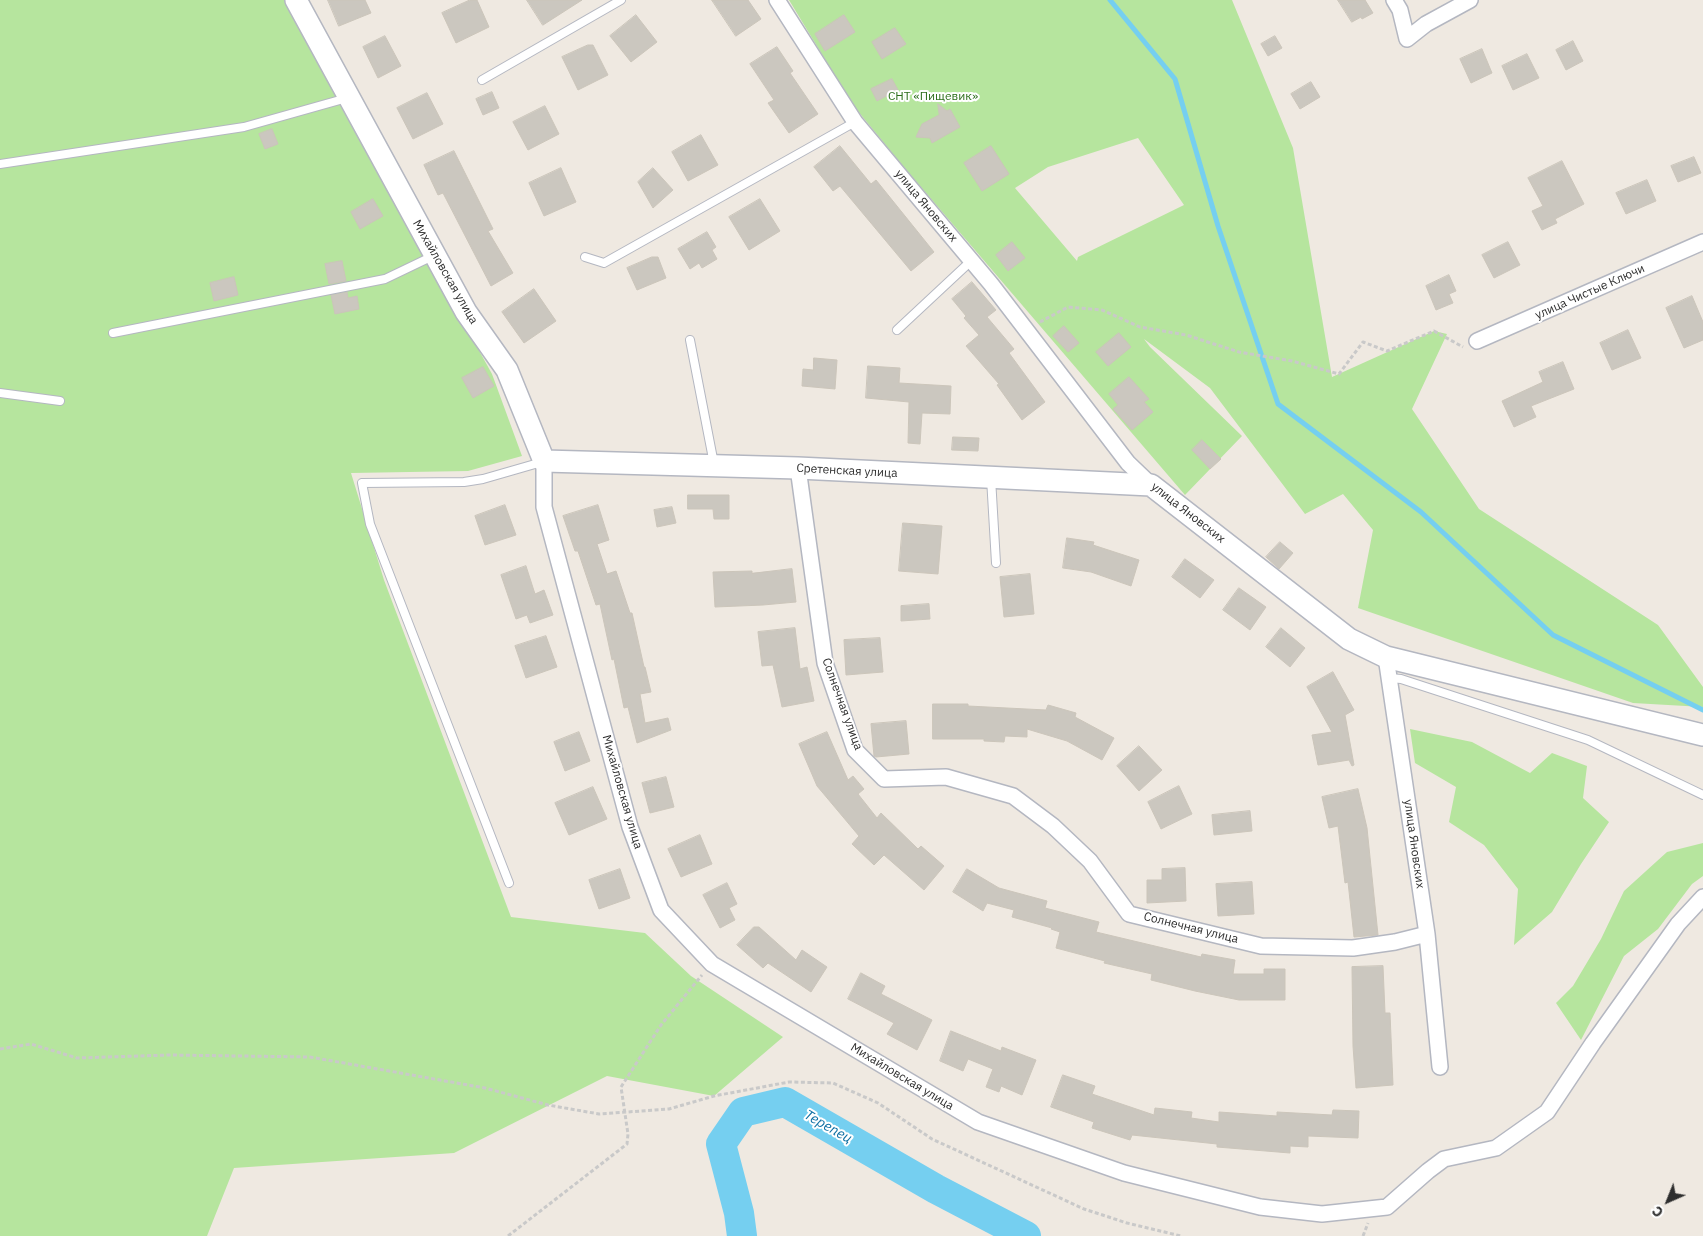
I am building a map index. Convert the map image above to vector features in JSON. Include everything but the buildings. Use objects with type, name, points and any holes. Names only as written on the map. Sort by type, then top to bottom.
[{"type":"street","name":"Михайловская улица","points":[[296,0],[466,312],[506,370],[544,461],[544,507],[630,827],[661,910],[712,964],[978,1122],[1124,1173],[1260,1207],[1322,1214],[1387,1206],[1428,1170],[1444,1159],[1496,1148],[1547,1112],[1593,1043],[1678,924],[1703,896]]},
{"type":"street","name":"улица Яновских","points":[[777,0],[855,122],[972,261],[1128,463],[1150,485],[1349,640],[1386,656],[1427,934],[1440,1067]]},
{"type":"street","points":[[1394,0],[1400,10],[1407,39],[1426,24],[1470,0]]},
{"type":"street","name":"улица Чистые Ключи","points":[[1470,344],[1703,242]]},
{"type":"street","name":"Сретенская улица","points":[[544,461],[798,468],[1150,485]]},
{"type":"street","name":"Солнечная улица","points":[[798,468],[825,663],[855,750],[884,779],[946,777],[1012,796],[1053,826],[1090,861],[1129,914],[1262,946],[1353,948],[1395,942],[1427,934]]},
{"type":"street","points":[[1386,656],[1703,735]]},
{"type":"lane","points":[[482,80],[621,0]]},
{"type":"lane","points":[[0,164],[244,127],[348,98]]},
{"type":"lane","points":[[584,257],[604,263],[855,122]]},
{"type":"lane","points":[[113,333],[385,279],[435,256]]},
{"type":"lane","points":[[897,330],[972,261]]},
{"type":"lane","points":[[690,340],[714,466]]},
{"type":"lane","points":[[0,394],[60,401]]},
{"type":"lane","points":[[510,883],[370,524],[362,483],[464,482],[483,479],[544,461]]},
{"type":"lane","points":[[991,477],[996,563]]},
{"type":"lane","points":[[1390,678],[1401,679],[1588,740],[1703,795]]},
{"type":"path","points":[[1026,330],[1068,307],[1102,310],[1140,327],[1186,335],[1239,352],[1292,361],[1340,374],[1363,342],[1387,352],[1434,331],[1470,344]]},
{"type":"path","points":[[508,1236],[627,1144],[621,1087],[661,1025],[712,964]]},
{"type":"path","points":[[0,1050],[31,1044],[77,1058],[170,1054],[310,1057],[485,1088],[548,1105],[599,1114],[669,1109],[714,1096],[789,1082],[833,1083],[878,1103],[932,1139],[1084,1209],[1127,1224],[1181,1236]]},
{"type":"green space","points":[[0,0],[285,0],[492,374],[522,456],[468,471],[351,473],[384,580],[511,917],[645,933],[691,976],[783,1037],[714,1096],[607,1076],[454,1153],[234,1168],[207,1236],[0,1236]]},
{"type":"green space","name":"СНТ «Пищевик»","points":[[789,0],[1232,0],[1293,148],[1332,377],[1434,331],[1447,334],[1412,409],[1479,509],[1658,625],[1703,687],[1703,707],[1633,703],[1358,608],[1373,530],[1343,494],[1305,514],[1210,388],[1144,339],[1242,436],[1185,495],[852,104]],"holes":[[[1138,138],[1184,205],[1078,257],[1077,261],[1015,188],[1048,167]]]},
{"type":"green space","points":[[1410,729],[1472,742],[1530,773],[1552,753],[1587,766],[1583,798],[1609,822],[1552,912],[1514,945],[1518,889],[1484,845],[1449,822],[1456,787],[1415,763]]},
{"type":"green space","points":[[1703,843],[1703,876],[1692,884],[1658,929],[1624,956],[1581,1040],[1556,1003],[1573,986],[1601,939],[1624,891],[1667,852]]},
{"type":"waterway","points":[[1110,0],[1175,79],[1218,226],[1278,404],[1421,512],[1553,635],[1703,710]]},
{"type":"waterway","name":"Терепец","points":[[742,1236],[739,1213],[721,1144],[743,1112],[785,1102],[936,1189],[1026,1236]]}]
